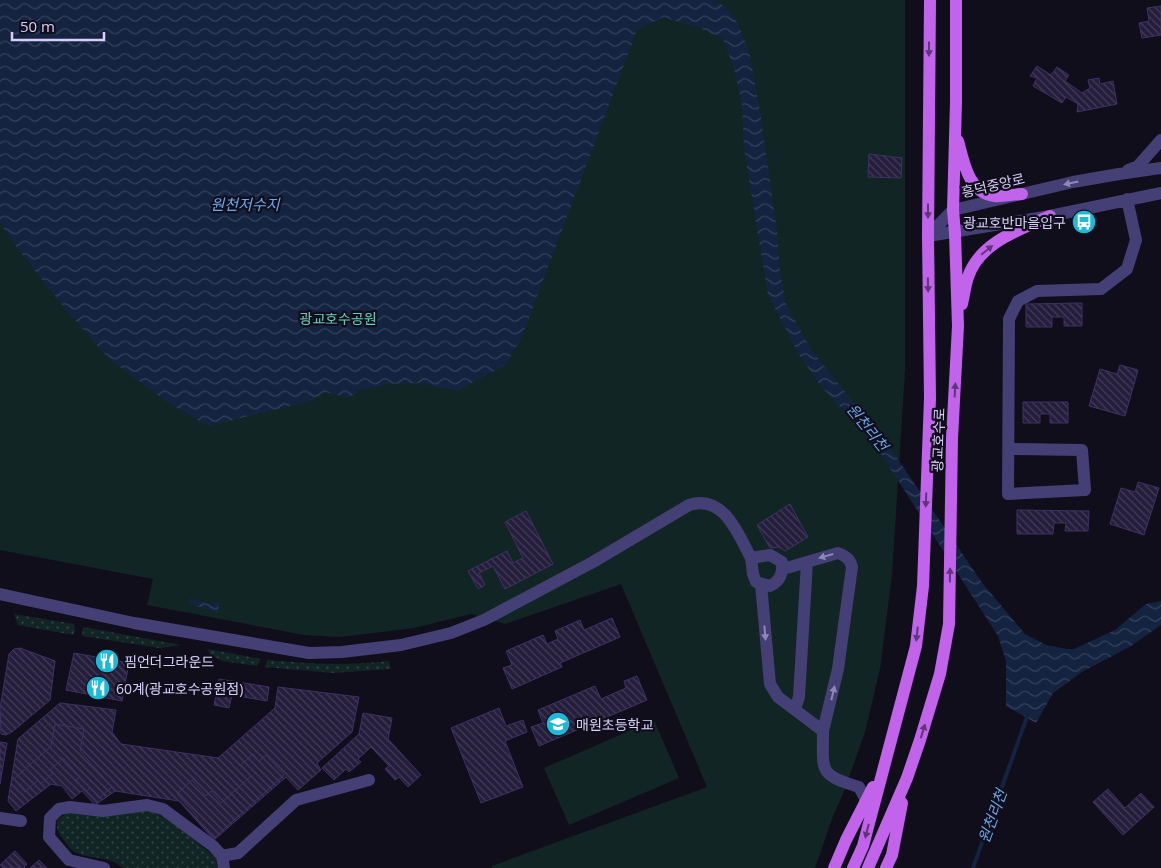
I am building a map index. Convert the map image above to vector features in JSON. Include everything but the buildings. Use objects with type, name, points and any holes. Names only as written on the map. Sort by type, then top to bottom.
[{"type":"main road","name":"광교호수로","points":[[853,868],[863,846],[916,646],[923,586],[930,398],[928,236],[930,0]]},
{"type":"main road","name":"광교호수로","points":[[868,868],[908,778],[940,674],[949,624],[952,438],[958,326],[956,233],[953,210],[956,0]]},
{"type":"main road","points":[[954,128],[970,180],[979,190],[994,196],[1022,194]]},
{"type":"main road","points":[[958,326],[968,277],[980,254],[1004,237],[1050,216]]},
{"type":"main road","points":[[834,868],[883,767]]},
{"type":"main road","points":[[886,868],[892,855],[908,778]]},
{"type":"street","points":[[1119,174],[1138,166],[1161,140]]},
{"type":"street","name":"흥덕중앙로","points":[[928,236],[953,210],[1119,174],[1161,168]]},
{"type":"street","points":[[928,236],[956,233],[1050,216],[1161,193]]},
{"type":"street","points":[[1009,449],[1082,450],[1085,490],[1008,494],[1009,319],[1018,301],[1037,290],[1101,289],[1127,269],[1136,240],[1127,199]]},
{"type":"street","points":[[0,594],[162,627],[309,652],[342,652],[422,641],[451,633],[484,620],[593,562],[689,505],[697,503],[713,506],[723,511],[751,558],[756,582],[770,586],[777,583],[782,576],[782,562],[770,555],[751,558]]},
{"type":"street","points":[[783,569],[838,553],[845,555],[850,560],[852,567],[838,669],[823,732],[822,754],[828,774],[834,779],[859,787],[866,800]]},
{"type":"street","points":[[795,709],[799,697],[807,562]]},
{"type":"street","points":[[761,584],[770,684],[778,697],[823,732]]},
{"type":"street","points":[[104,868],[69,860],[49,837],[50,818],[59,809],[70,807],[103,811],[147,805],[163,809],[213,846],[223,862],[238,853],[296,800],[369,780]]},
{"type":"street","points":[[0,818],[21,821]]},
{"type":"green space","name":"광교호수공원","points":[[0,0],[905,0],[905,370],[892,575],[880,669],[865,732],[815,868],[492,868],[492,866],[707,787],[621,584],[505,624],[471,614],[414,628],[341,637],[304,635],[147,605],[153,579],[0,550]]},
{"type":"green space","points":[[14,614],[74,624],[75,631],[73,635],[18,625]]},
{"type":"green space","points":[[83,627],[181,645],[160,648],[82,636]]},
{"type":"green space","points":[[207,649],[261,659],[257,666],[222,661],[210,654]]},
{"type":"green space","points":[[267,660],[328,664],[389,661],[391,669],[333,673],[265,667]]},
{"type":"green space","points":[[654,720],[679,778],[569,825],[544,768]]},
{"type":"green space","points":[[146,810],[169,818],[216,858],[217,868],[123,868],[107,859],[75,852],[61,837],[57,828],[57,820],[67,813]]},
{"type":"water","name":"원천저수지","points":[[0,0],[713,0],[726,7],[736,20],[749,51],[760,112],[777,230],[780,274],[786,304],[812,351],[891,449],[983,584],[1025,634],[1046,645],[1074,649],[1115,630],[1146,604],[1161,601],[1161,625],[1131,646],[1082,672],[1053,693],[1036,723],[1006,706],[1006,661],[998,636],[874,443],[823,389],[799,355],[768,295],[744,149],[742,105],[734,68],[723,39],[700,28],[663,17],[637,30],[521,339],[505,365],[457,391],[421,383],[386,384],[361,390],[350,397],[324,392],[311,401],[208,426],[167,402],[109,359],[63,306],[0,223]]},
{"type":"water","points":[[189,598],[212,605],[212,603],[219,602],[218,613],[190,604]]},
{"type":"waterway","name":"원천리천","points":[[973,868],[1028,714]]},
{"type":"place","name":"광교호반마을입구","points":[[1084,222]]},
{"type":"place","name":"핌언더그라운드","points":[[107,661]]},
{"type":"place","name":"60계(광교호수공원점)","points":[[98,688]]},
{"type":"place","name":"매원초등학교","points":[[558,724]]}]
